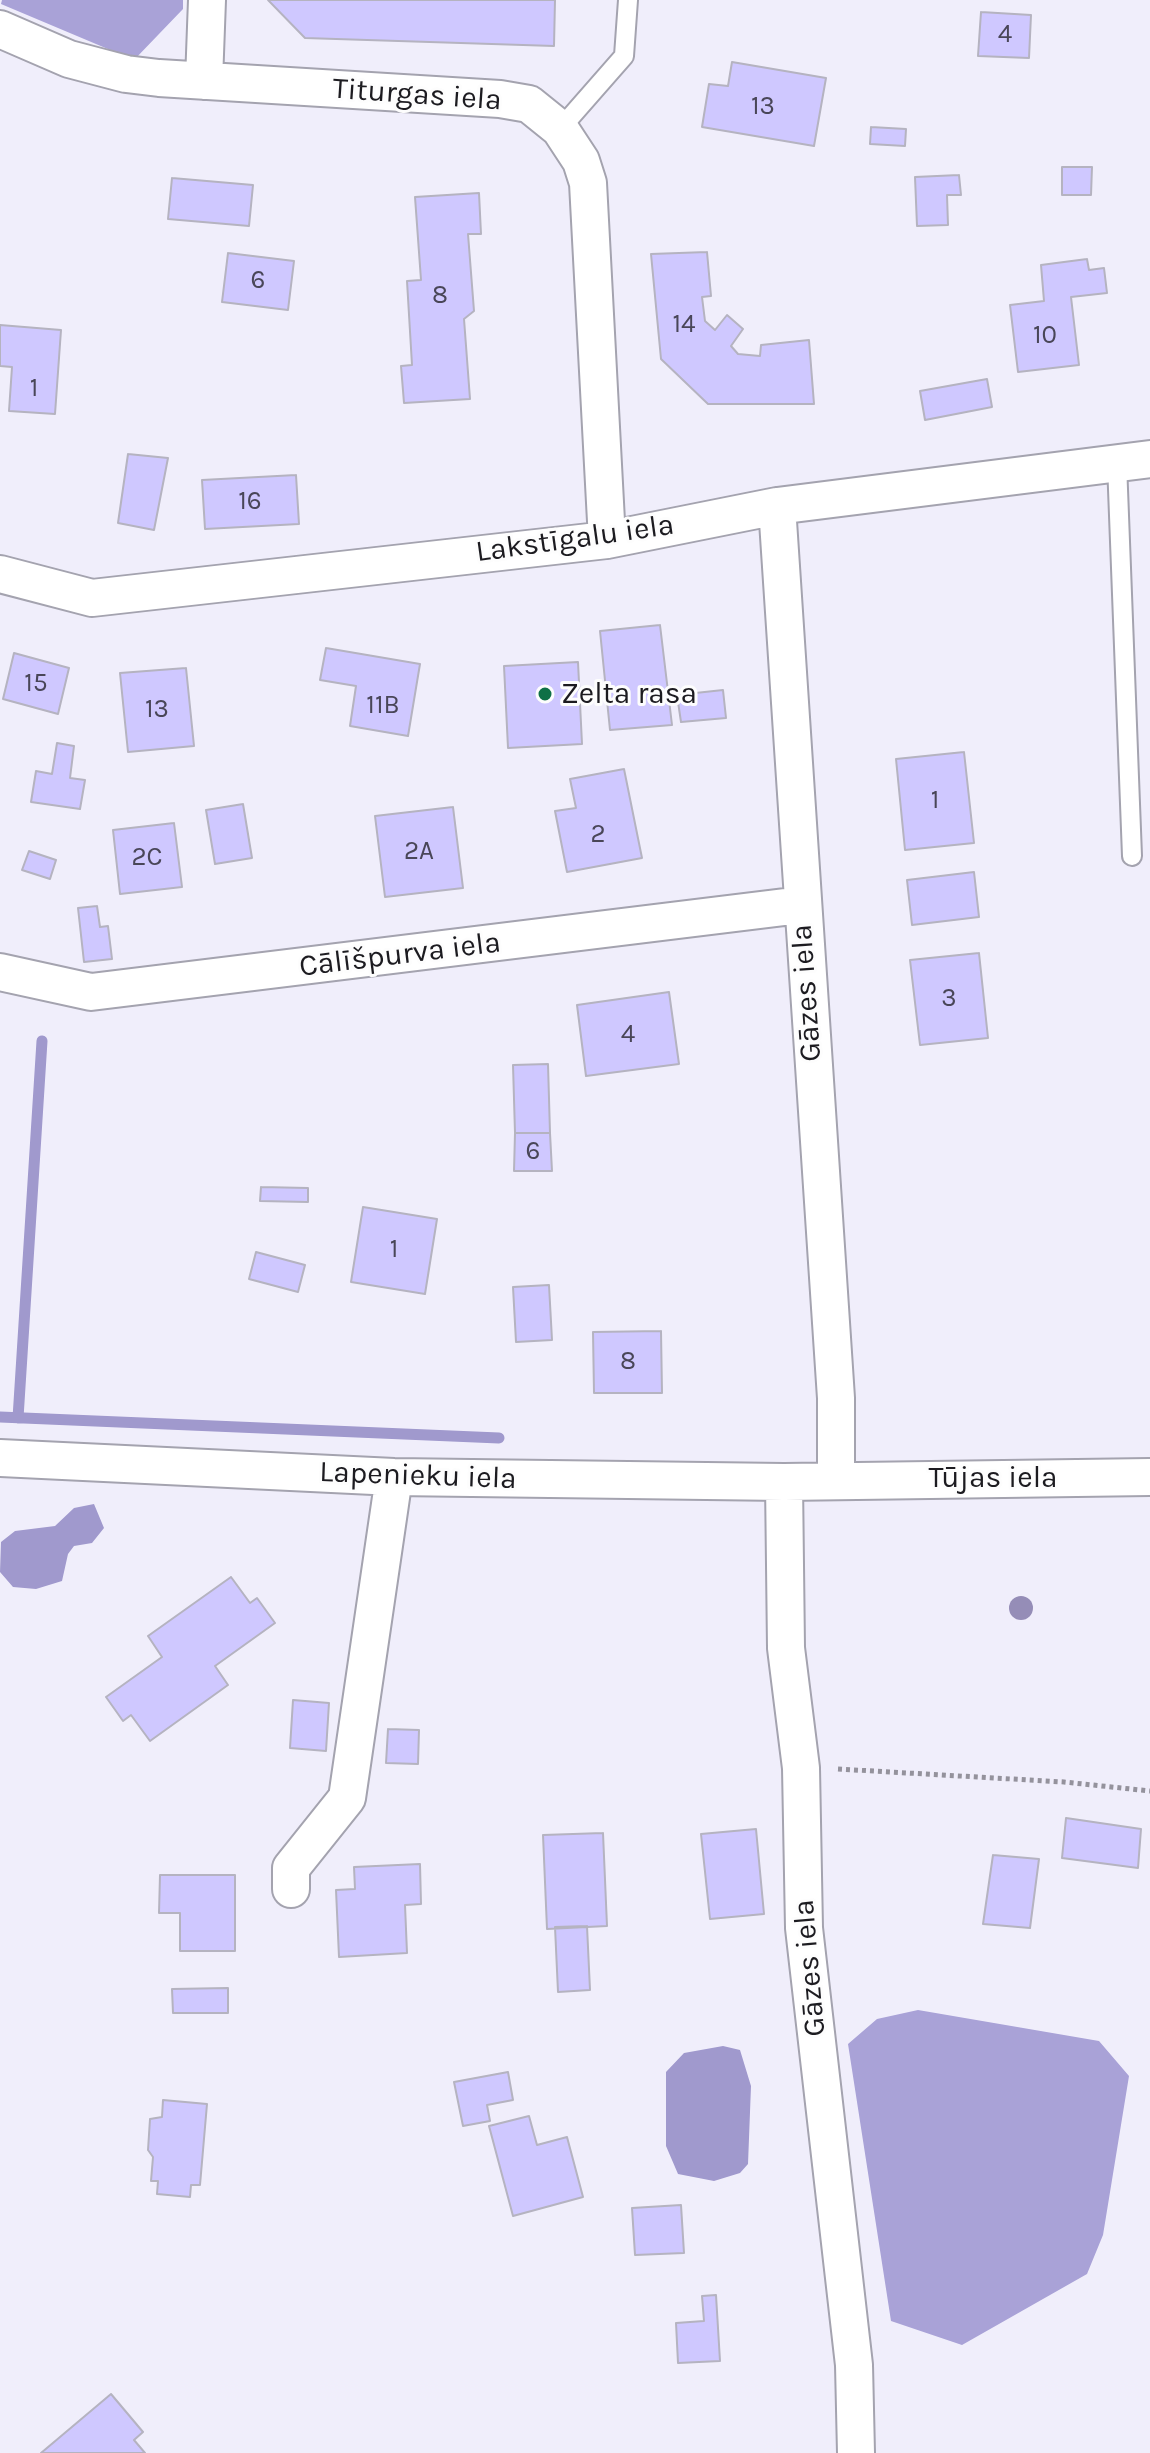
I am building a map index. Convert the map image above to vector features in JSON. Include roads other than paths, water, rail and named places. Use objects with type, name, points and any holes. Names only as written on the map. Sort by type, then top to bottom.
[{"type":"street","points":[[204,81],[207,0]]},
{"type":"street","name":"Titurgas iela","points":[[0,29],[69,59],[126,74],[500,99],[529,104],[560,129],[581,161],[588,183],[607,540]]},
{"type":"street","name":"Lakstīgalu iela","points":[[0,574],[92,598],[607,540],[777,506],[1134,461]]},
{"type":"street","name":"Gāzes iela","points":[[777,506],[836,1398],[836,1479]]},
{"type":"street","name":"Cālīšpurva iela","points":[[0,972],[91,992],[801,905]]},
{"type":"street","name":"Lapenieku iela","points":[[0,1458],[394,1477],[784,1482],[836,1479]]},
{"type":"street","points":[[291,1889],[291,1868],[347,1798],[394,1477]]},
{"type":"street","name":"Tūjas iela","points":[[836,1479],[1150,1477]]},
{"type":"street","name":"Gāzes iela","points":[[784,1482],[786,1648],[801,1768],[804,1928],[854,2365],[856,2453]]},
{"type":"lane","points":[[560,129],[624,56],[628,0]]},
{"type":"lane","points":[[1132,856],[1134,461]]},
{"type":"waterway","points":[[18,1418],[42,1041]]},
{"type":"waterway","points":[[0,1417],[499,1438]]},
{"type":"place","name":"Zelta rasa","points":[[545,694]]}]
